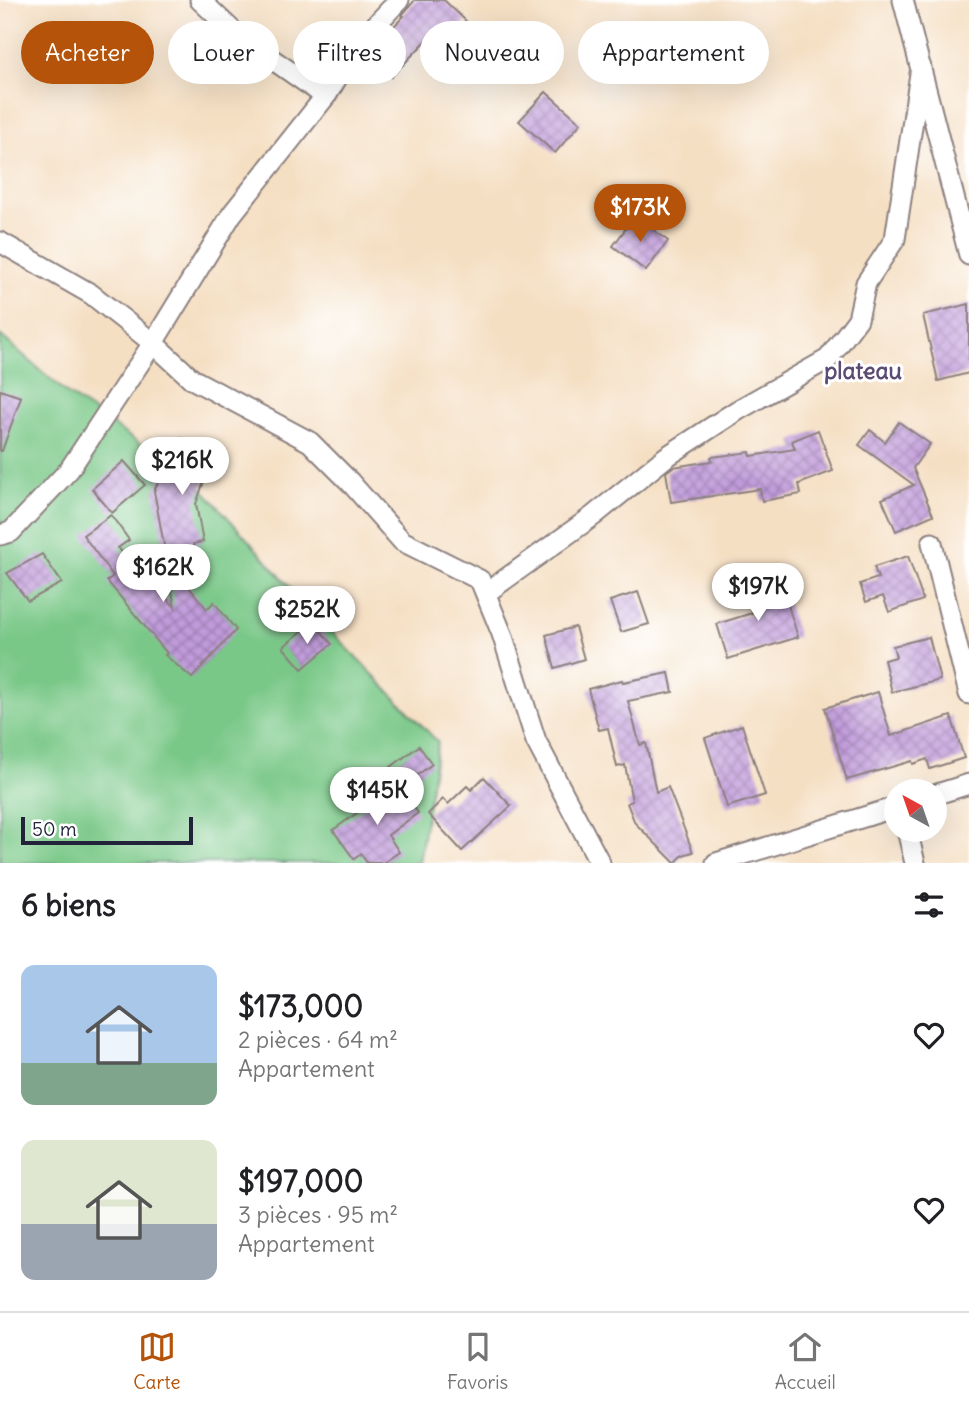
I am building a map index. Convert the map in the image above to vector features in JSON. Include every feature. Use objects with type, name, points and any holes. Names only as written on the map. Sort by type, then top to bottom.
[{"type":"street","points":[[200,0],[236,34],[325,96]]},
{"type":"street","points":[[0,535],[11,532],[69,470],[153,343],[232,214],[325,96],[356,46],[399,0]]},
{"type":"street","points":[[903,0],[969,255]]},
{"type":"street","points":[[486,593],[593,516],[666,457],[737,410],[828,359],[858,319],[866,283],[895,239],[920,67]]},
{"type":"street","points":[[0,242],[91,294],[153,343],[192,379],[310,442],[402,541],[480,580],[502,634],[536,741],[600,863]]},
{"type":"street","points":[[932,542],[969,694]]},
{"type":"street","points":[[947,791],[969,784]]},
{"type":"street","points":[[716,863],[884,811]]},
{"type":"street","points":[[910,842],[915,863]]},
{"type":"green space","points":[[0,335],[68,394],[199,485],[307,606],[438,742],[419,863],[0,863]]},
{"type":"building","points":[[415,0],[444,0],[466,21],[420,21],[420,47],[406,62],[406,21],[399,21],[404,16],[402,15]]},
{"type":"building","points":[[546,92],[581,123],[555,153],[519,121]]},
{"type":"building","points":[[635,216],[668,241],[646,271],[613,246]]},
{"type":"building","points":[[969,304],[969,373],[938,381],[923,315]]},
{"type":"building","points":[[0,390],[21,397],[2,451],[0,451]]},
{"type":"building","points":[[899,422],[930,444],[913,468],[933,515],[896,531],[882,499],[914,485],[859,445],[870,430],[885,442]]},
{"type":"building","points":[[818,430],[833,471],[799,484],[801,494],[762,501],[760,489],[671,502],[666,472],[673,467],[712,461],[711,457],[750,452],[751,456],[795,449],[792,441]]},
{"type":"building","points":[[181,438],[214,453],[196,504],[203,542],[193,544],[194,551],[166,556],[154,491]]},
{"type":"building","points":[[124,461],[145,485],[112,513],[92,489]]},
{"type":"building","points":[[111,515],[129,540],[118,548],[175,607],[166,559],[207,609],[214,602],[236,630],[192,678],[165,655],[167,653],[107,581],[113,576],[83,535]]},
{"type":"building","points":[[42,554],[62,583],[28,601],[7,573]]},
{"type":"building","points":[[908,556],[923,600],[889,612],[883,596],[866,602],[860,584],[878,578],[874,567]]},
{"type":"building","points":[[768,577],[777,605],[787,602],[798,637],[728,659],[717,624],[752,613],[744,585]]},
{"type":"building","points":[[638,592],[649,624],[621,632],[610,601]]},
{"type":"building","points":[[313,622],[332,644],[302,669],[283,647]]},
{"type":"building","points":[[575,627],[584,659],[555,668],[546,635]]},
{"type":"building","points":[[929,637],[940,680],[892,692],[884,660],[896,657],[893,646]]},
{"type":"building","points":[[669,673],[673,692],[628,701],[640,745],[646,743],[656,792],[668,787],[693,852],[683,855],[675,863],[635,823],[627,803],[632,801],[625,765],[617,767],[608,728],[599,730],[588,689],[622,680],[623,682]]},
{"type":"building","points":[[878,692],[891,736],[951,716],[964,758],[930,769],[927,759],[913,764],[912,761],[847,780],[825,708]]},
{"type":"building","points":[[742,725],[765,795],[727,807],[705,738]]},
{"type":"building","points":[[419,746],[432,764],[404,785],[391,767]]},
{"type":"building","points":[[484,777],[511,806],[462,851],[428,814],[443,799],[448,804],[467,786],[471,790]]},
{"type":"building","points":[[398,784],[418,813],[388,835],[399,852],[383,863],[367,863],[361,854],[354,859],[333,830]]},
{"type":"district","name":"plateau","points":[[863,370]]}]
